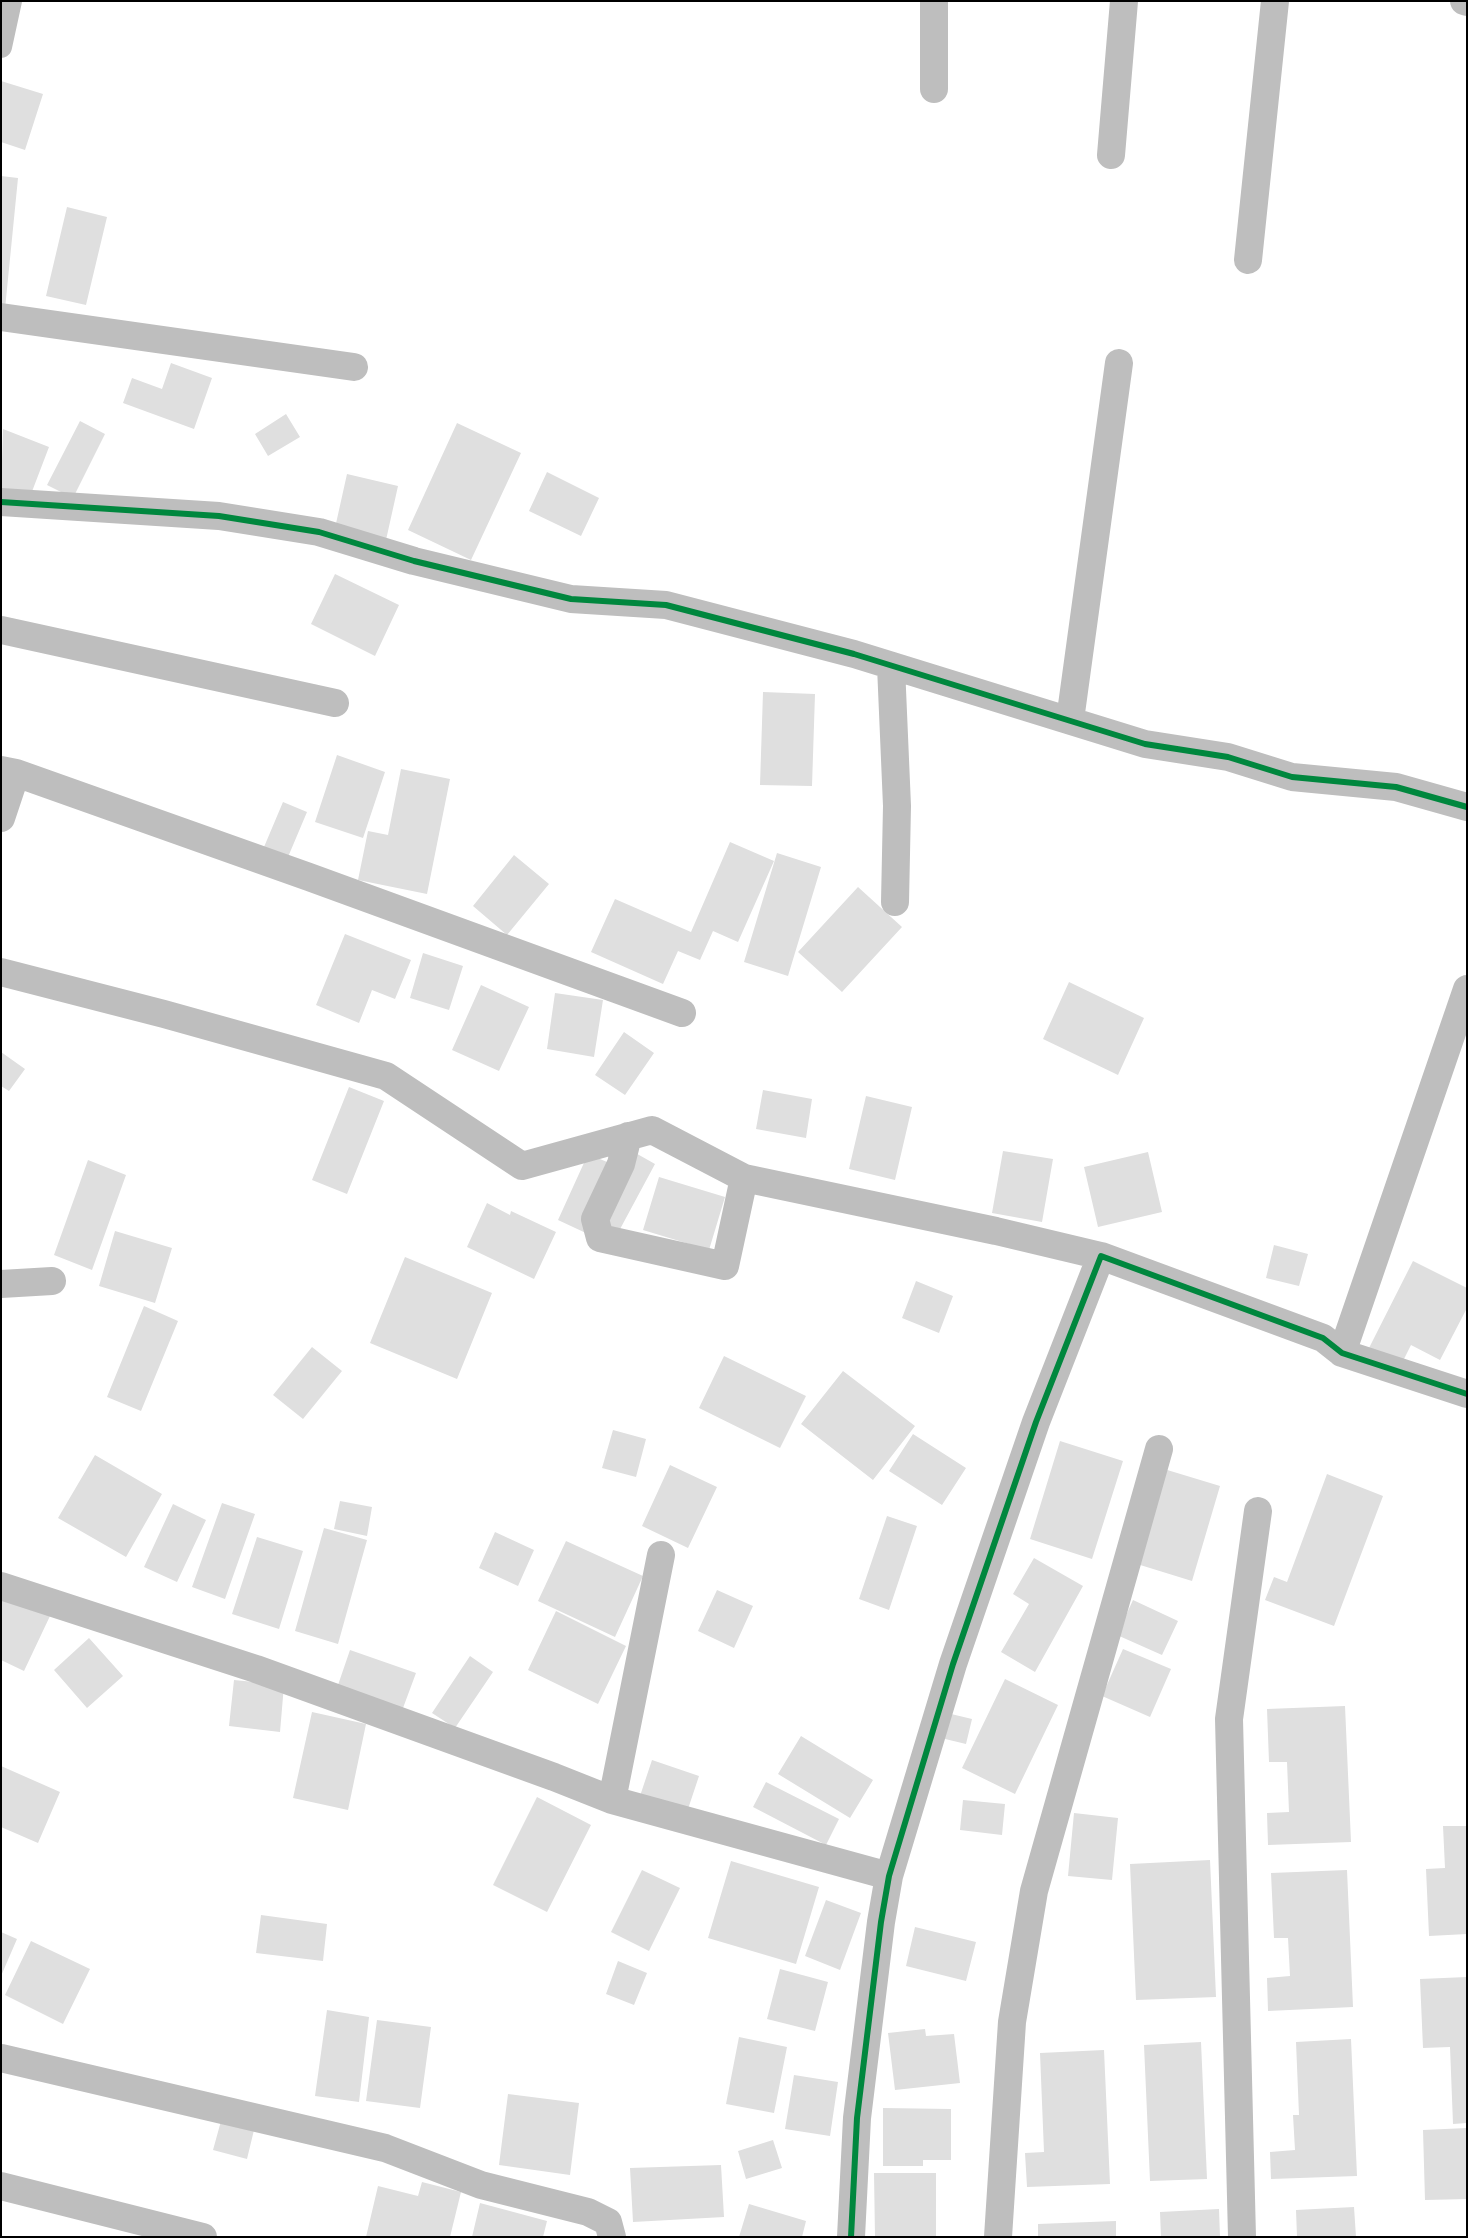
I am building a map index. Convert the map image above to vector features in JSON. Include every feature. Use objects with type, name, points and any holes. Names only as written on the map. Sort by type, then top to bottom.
[{"type":"street","points":[[934,1],[934,89]]},
{"type":"street","points":[[1111,155],[1124,1]]},
{"type":"street","points":[[1248,260],[1275,1]]},
{"type":"street","points":[[1,317],[354,367]]},
{"type":"street","points":[[1070,720],[1119,363]]},
{"type":"street","points":[[1,502],[219,516],[319,532],[414,561],[488,580],[571,598],[666,605],[854,654],[1146,744],[1228,757],[1292,777],[1396,788],[1467,808]]},
{"type":"street","points":[[1,630],[335,704]]},
{"type":"street","points":[[891,666],[896,806],[895,902]]},
{"type":"street","points":[[1,818],[9,772],[309,877],[682,1013]]},
{"type":"street","points":[[1,972],[164,1014],[386,1076],[522,1166],[652,1130],[744,1178],[996,1231],[1101,1256],[1323,1338],[1342,1353],[1467,1394]]},
{"type":"street","points":[[1342,1353],[1467,989]]},
{"type":"street","points":[[628,1136],[622,1164],[595,1220],[600,1238],[725,1266],[744,1178]]},
{"type":"street","points":[[851,2237],[856,2118],[881,1922],[889,1876],[953,1664],[1036,1422],[1101,1256]]},
{"type":"street","points":[[1,1284],[52,1282]]},
{"type":"street","points":[[998,2237],[1012,2022],[1034,1891],[1159,1449]]},
{"type":"street","points":[[1242,2237],[1229,1719],[1258,1511]]},
{"type":"street","points":[[612,1800],[660,1555]]},
{"type":"street","points":[[1,1586],[256,1668],[612,1800],[889,1876]]},
{"type":"street","points":[[1,2058],[385,2148],[481,2184],[588,2212],[608,2222],[612,2237]]},
{"type":"street","points":[[1,2186],[203,2237]]},
{"type":"lane","points":[[1,47],[10,1]]},
{"type":"building","points":[[1,81],[43,94],[25,150],[1,142]]},
{"type":"building","points":[[1,176],[18,178],[5,309],[1,308]]},
{"type":"building","points":[[67,207],[107,217],[86,305],[46,296]]},
{"type":"building","points":[[171,363],[212,378],[194,429],[123,403],[132,378],[162,389]]},
{"type":"building","points":[[286,414],[300,437],[268,456],[255,434]]},
{"type":"building","points":[[80,421],[105,434],[73,498],[47,485]]},
{"type":"building","points":[[457,423],[521,453],[471,560],[408,530]]},
{"type":"building","points":[[3,429],[49,447],[28,502],[1,492]]},
{"type":"building","points":[[547,472],[599,498],[581,536],[529,511]]},
{"type":"building","points":[[347,474],[398,486],[386,540],[335,528]]},
{"type":"building","points":[[335,574],[399,605],[375,656],[311,624]]},
{"type":"building","points":[[763,692],[815,694],[812,786],[760,785]]},
{"type":"building","points":[[337,755],[385,772],[363,838],[315,822]]},
{"type":"building","points":[[401,769],[450,779],[427,894],[358,880],[368,831],[388,835]]},
{"type":"building","points":[[283,802],[307,812],[288,857],[264,847]]},
{"type":"building","points":[[730,842],[774,861],[738,942],[713,931],[700,960],[678,951],[663,984],[591,952],[615,899],[691,932]]},
{"type":"building","points":[[777,853],[821,867],[788,976],[744,962]]},
{"type":"building","points":[[514,855],[549,884],[507,935],[473,906]]},
{"type":"building","points":[[858,887],[902,927],[842,992],[798,952]]},
{"type":"building","points":[[345,934],[411,960],[395,999],[372,990],[359,1023],[316,1005]]},
{"type":"building","points":[[423,953],[463,966],[449,1010],[410,998]]},
{"type":"building","points":[[1069,982],[1144,1018],[1118,1075],[1043,1039]]},
{"type":"building","points":[[481,985],[529,1007],[499,1071],[452,1050]]},
{"type":"building","points":[[555,993],[603,1000],[594,1057],[547,1049]]},
{"type":"building","points":[[624,1032],[654,1053],[625,1095],[595,1075]]},
{"type":"building","points":[[1,1052],[25,1069],[9,1091],[1,1086]]},
{"type":"building","points":[[349,1087],[384,1101],[347,1194],[312,1180]]},
{"type":"building","points":[[763,1090],[812,1099],[806,1138],[756,1129]]},
{"type":"building","points":[[866,1096],[912,1107],[895,1180],[849,1169]]},
{"type":"building","points":[[632,1151],[655,1164],[619,1231],[596,1219]]},
{"type":"building","points":[[1003,1151],[1053,1159],[1042,1222],[992,1213]]},
{"type":"building","points":[[1148,1152],[1162,1212],[1098,1227],[1084,1167]]},
{"type":"building","points":[[588,1154],[619,1167],[588,1234],[558,1220]]},
{"type":"building","points":[[88,1160],[126,1175],[92,1270],[54,1255]]},
{"type":"building","points":[[659,1177],[725,1197],[709,1250],[643,1230]]},
{"type":"building","points":[[487,1203],[510,1215],[511,1211],[556,1232],[534,1279],[467,1247]]},
{"type":"building","points":[[115,1231],[172,1248],[155,1303],[99,1286]]},
{"type":"building","points":[[1274,1245],[1308,1254],[1299,1286],[1266,1278]]},
{"type":"building","points":[[405,1257],[492,1293],[457,1379],[370,1343]]},
{"type":"building","points":[[1413,1261],[1467,1288],[1467,1308],[1440,1360],[1411,1345],[1400,1367],[1368,1350]]},
{"type":"building","points":[[916,1281],[953,1296],[939,1333],[902,1318]]},
{"type":"building","points":[[144,1306],[178,1321],[141,1411],[107,1397]]},
{"type":"building","points":[[312,1347],[342,1371],[303,1419],[273,1395]]},
{"type":"building","points":[[724,1356],[806,1396],[780,1448],[699,1408]]},
{"type":"building","points":[[843,1371],[915,1426],[873,1480],[801,1424]]},
{"type":"building","points":[[613,1430],[646,1439],[636,1477],[602,1468]]},
{"type":"building","points":[[913,1434],[966,1468],[942,1505],[889,1471]]},
{"type":"building","points":[[1060,1441],[1123,1461],[1092,1559],[1030,1539]]},
{"type":"building","points":[[95,1455],[162,1494],[126,1557],[58,1518]]},
{"type":"building","points":[[670,1465],[717,1487],[688,1548],[642,1526]]},
{"type":"building","points":[[1164,1469],[1220,1486],[1192,1581],[1137,1564]]},
{"type":"building","points":[[1327,1474],[1383,1496],[1334,1626],[1265,1600],[1274,1577],[1287,1582]]},
{"type":"building","points":[[340,1501],[372,1507],[367,1536],[334,1529]]},
{"type":"building","points":[[222,1503],[255,1514],[225,1599],[192,1587]]},
{"type":"building","points":[[173,1504],[206,1520],[177,1582],[144,1567]]},
{"type":"building","points":[[887,1516],[917,1526],[889,1610],[859,1599]]},
{"type":"building","points":[[324,1528],[367,1540],[338,1644],[295,1631]]},
{"type":"building","points":[[495,1532],[534,1550],[518,1586],[479,1568]]},
{"type":"building","points":[[257,1537],[303,1551],[279,1629],[232,1614]]},
{"type":"building","points":[[566,1541],[643,1576],[615,1637],[538,1601]]},
{"type":"building","points":[[1034,1558],[1083,1586],[1035,1672],[1001,1652],[1029,1604],[1013,1594]]},
{"type":"building","points":[[717,1590],[753,1606],[734,1648],[698,1631]]},
{"type":"building","points":[[1,1593],[50,1616],[24,1671],[1,1660]]},
{"type":"building","points":[[1133,1600],[1178,1621],[1162,1655],[1117,1635]]},
{"type":"building","points":[[556,1611],[626,1646],[598,1704],[528,1670]]},
{"type":"building","points":[[89,1638],[123,1676],[87,1708],[54,1670]]},
{"type":"building","points":[[1123,1649],[1171,1669],[1150,1717],[1102,1696]]},
{"type":"building","points":[[350,1650],[416,1673],[403,1708],[338,1685]]},
{"type":"building","points":[[470,1656],[493,1672],[455,1728],[432,1713]]},
{"type":"building","points":[[1005,1679],[1058,1705],[1015,1794],[962,1768]]},
{"type":"building","points":[[234,1680],[284,1685],[280,1732],[229,1726]]},
{"type":"building","points":[[1345,1706],[1351,1842],[1268,1845],[1267,1813],[1289,1812],[1287,1762],[1269,1762],[1267,1709]]},
{"type":"building","points":[[312,1712],[366,1724],[348,1810],[293,1798]]},
{"type":"building","points":[[947,1713],[972,1719],[966,1744],[941,1738]]},
{"type":"building","points":[[801,1736],[873,1780],[850,1818],[778,1774]]},
{"type":"building","points":[[652,1760],[699,1776],[686,1815],[639,1799]]},
{"type":"building","points":[[1,1766],[60,1792],[38,1843],[1,1827]]},
{"type":"building","points":[[766,1782],[839,1819],[826,1845],[753,1807]]},
{"type":"building","points":[[537,1797],[591,1825],[547,1912],[493,1885]]},
{"type":"building","points":[[963,1800],[1005,1804],[1002,1835],[960,1830]]},
{"type":"building","points":[[1074,1813],[1118,1818],[1112,1880],[1068,1876]]},
{"type":"building","points":[[1443,1826],[1467,1826],[1467,1934],[1429,1936],[1426,1869],[1445,1868]]},
{"type":"building","points":[[1210,1860],[1216,1997],[1136,2000],[1130,1864]]},
{"type":"building","points":[[731,1861],[819,1887],[796,1964],[708,1938]]},
{"type":"building","points":[[642,1870],[680,1888],[649,1951],[611,1932]]},
{"type":"building","points":[[1347,1870],[1353,2007],[1268,2011],[1267,1978],[1290,1976],[1288,1938],[1274,1938],[1271,1873]]},
{"type":"building","points":[[826,1900],[861,1913],[840,1970],[805,1956]]},
{"type":"building","points":[[261,1915],[327,1924],[323,1961],[256,1953]]},
{"type":"building","points":[[915,1927],[976,1942],[966,1981],[906,1966]]},
{"type":"building","points":[[1,1932],[17,1939],[1,1976]]},
{"type":"building","points":[[31,1941],[90,1969],[63,2024],[5,1995]]},
{"type":"building","points":[[618,1961],[647,1973],[634,2005],[606,1994]]},
{"type":"building","points":[[780,1969],[828,1982],[815,2031],[767,2019]]},
{"type":"building","points":[[1467,1977],[1467,2123],[1453,2124],[1450,2047],[1423,2048],[1420,1979]]},
{"type":"building","points":[[327,2010],[369,2017],[359,2102],[315,2096]]},
{"type":"building","points":[[377,2020],[431,2027],[420,2108],[366,2101]]},
{"type":"building","points":[[925,2029],[926,2036],[954,2034],[960,2083],[895,2090],[888,2033]]},
{"type":"building","points":[[739,2037],[787,2047],[774,2113],[726,2104]]},
{"type":"building","points":[[1351,2039],[1357,2176],[1271,2179],[1270,2152],[1295,2150],[1293,2115],[1299,2115],[1296,2042]]},
{"type":"building","points":[[1201,2042],[1207,2179],[1150,2181],[1144,2045]]},
{"type":"building","points":[[1104,2050],[1110,2184],[1027,2187],[1025,2153],[1044,2152],[1040,2053]]},
{"type":"building","points":[[794,2075],[838,2082],[830,2136],[785,2129]]},
{"type":"building","points":[[508,2094],[579,2103],[570,2175],[499,2165]]},
{"type":"building","points":[[883,2108],[951,2109],[951,2160],[923,2160],[923,2166],[883,2166]]},
{"type":"building","points":[[221,2121],[254,2130],[247,2159],[213,2150]]},
{"type":"building","points":[[1467,2128],[1467,2199],[1425,2200],[1423,2130]]},
{"type":"building","points":[[773,2140],[782,2168],[746,2179],[738,2151]]},
{"type":"building","points":[[721,2165],[724,2217],[633,2222],[630,2168]]},
{"type":"building","points":[[874,2173],[936,2173],[936,2237],[875,2237]]},
{"type":"building","points":[[422,2182],[461,2192],[450,2237],[366,2237],[378,2186],[418,2196]]},
{"type":"building","points":[[480,2203],[547,2221],[543,2237],[472,2237]]},
{"type":"building","points":[[749,2204],[806,2221],[802,2237],[739,2237]]},
{"type":"building","points":[[1354,2207],[1356,2237],[1297,2237],[1296,2210]]},
{"type":"building","points":[[1219,2209],[1220,2237],[1161,2237],[1160,2212]]},
{"type":"building","points":[[1116,2221],[1116,2237],[1038,2237],[1038,2224]]},
{"type":"cycle path","points":[[1,502],[219,516],[319,532],[414,561],[571,599],[666,605],[854,654],[1145,744],[1228,757],[1292,777],[1396,787],[1467,807]]},
{"type":"cycle path","points":[[851,2237],[857,2118],[881,1922],[889,1876],[953,1664],[1036,1422],[1101,1256],[1323,1338],[1342,1353],[1467,1394]]}]
